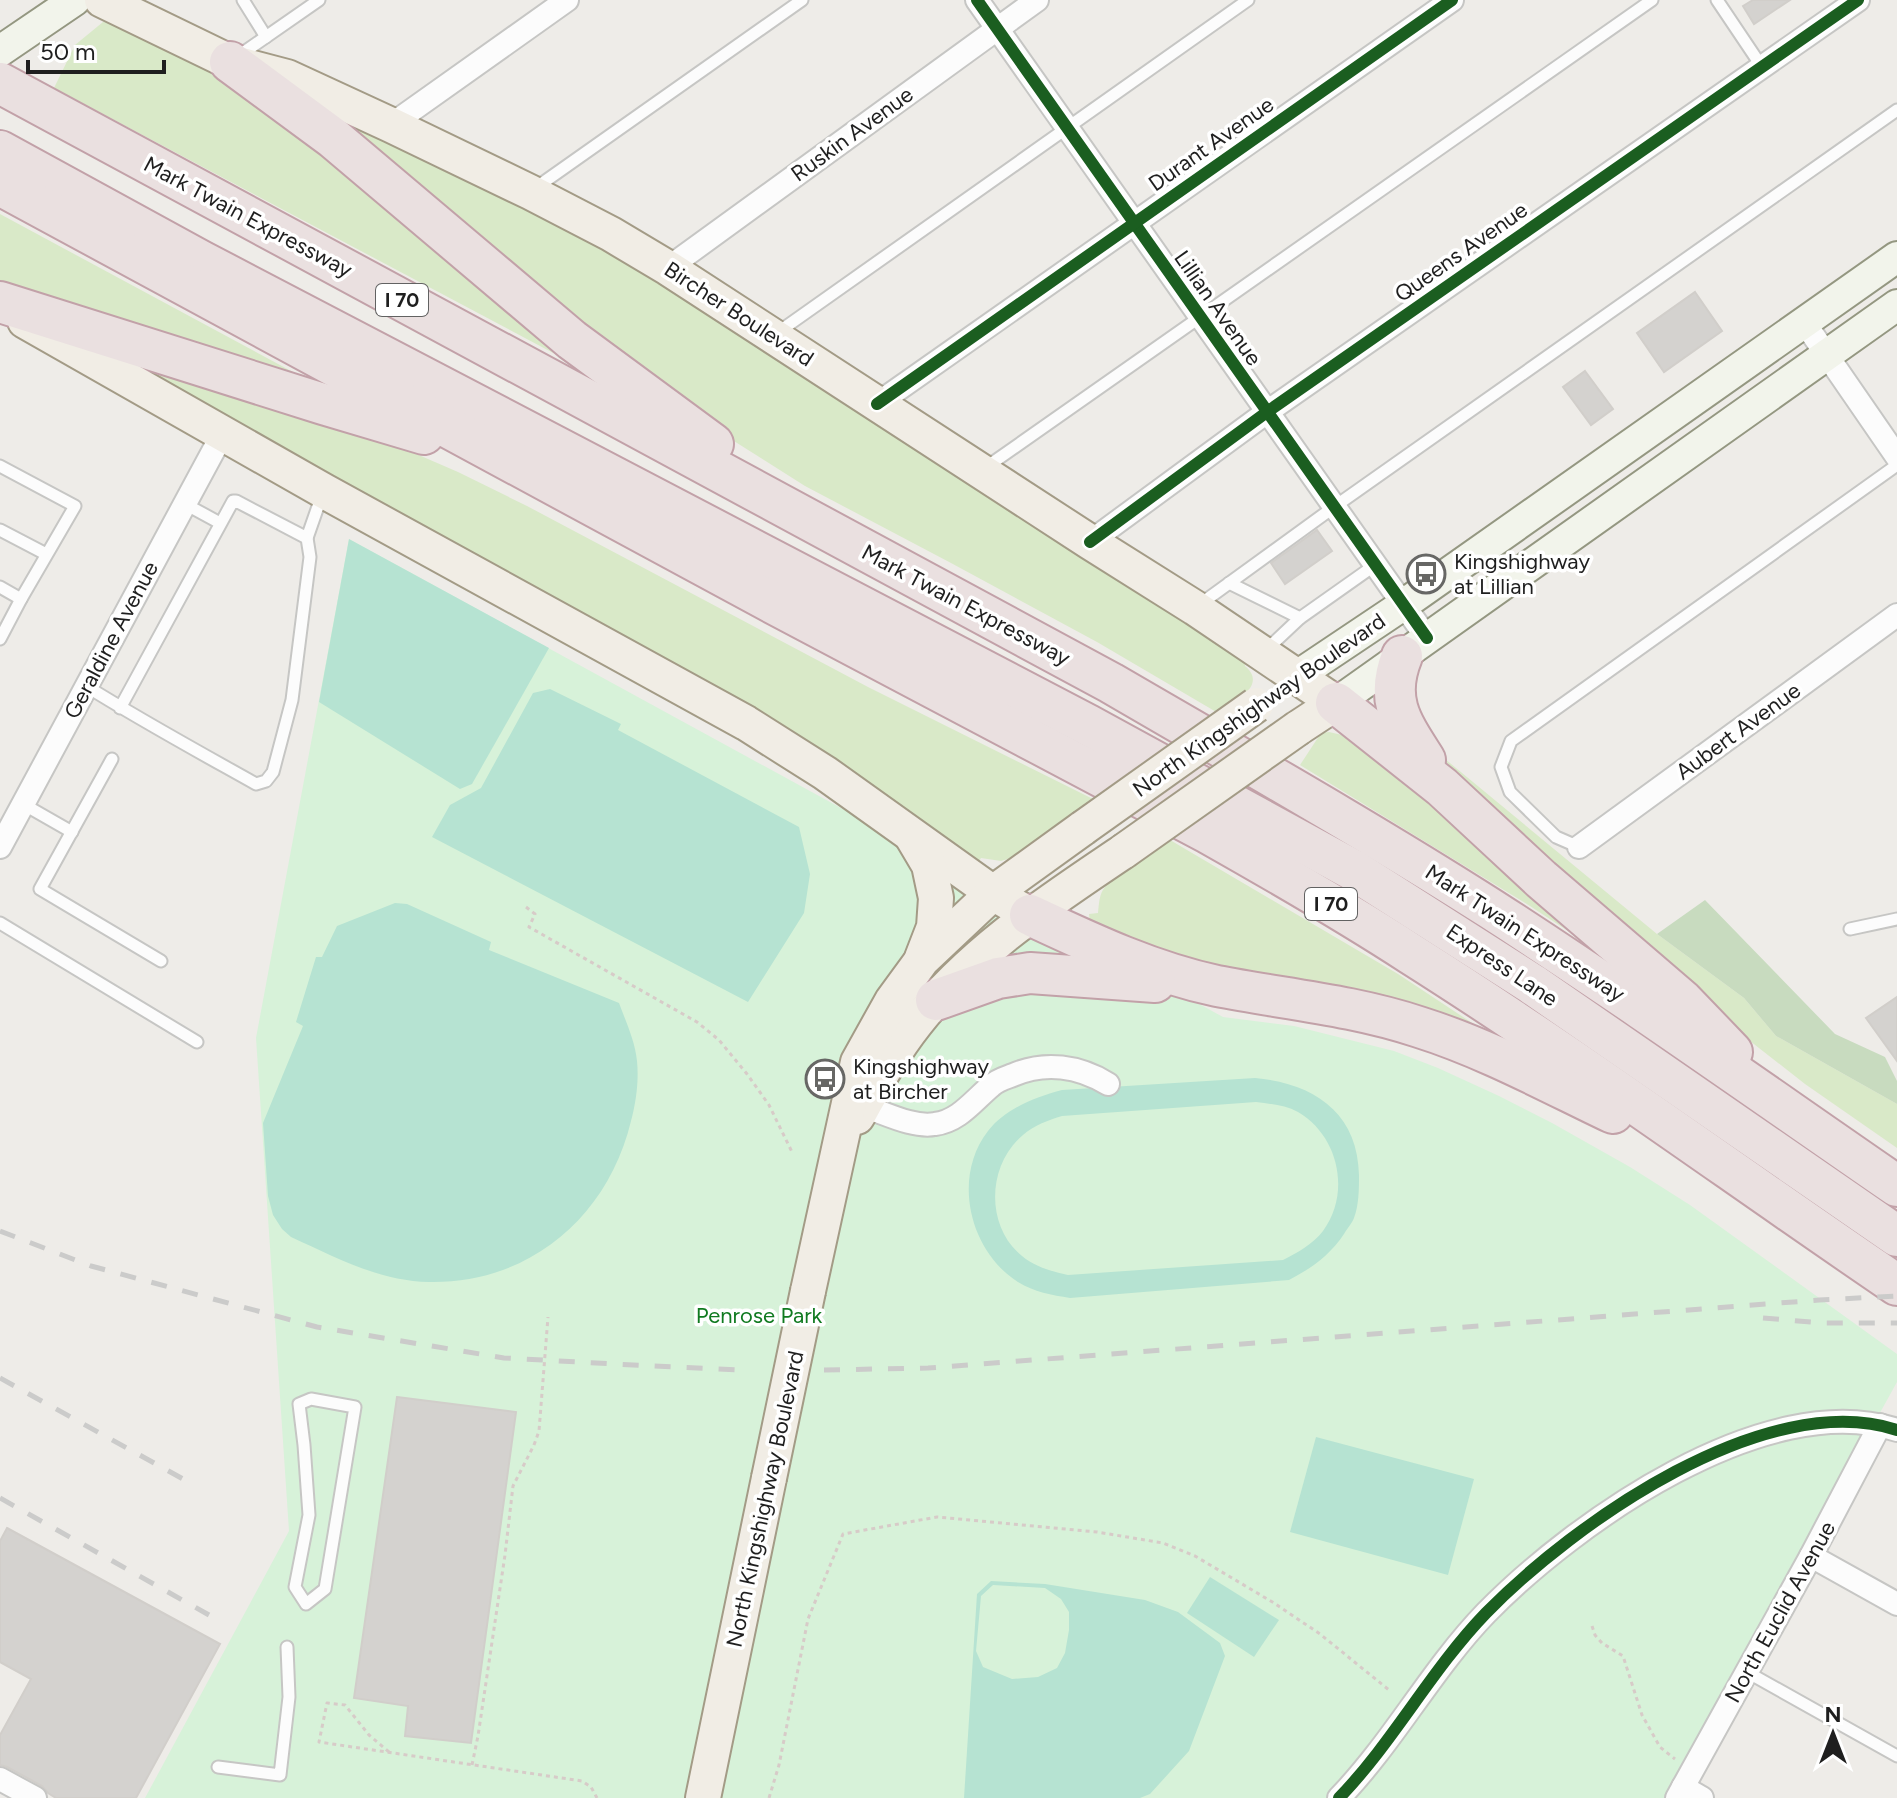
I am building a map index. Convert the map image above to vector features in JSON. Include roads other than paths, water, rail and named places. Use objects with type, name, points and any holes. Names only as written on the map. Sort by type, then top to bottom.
[{"type":"highway","points":[[230,62],[333,138],[572,340],[705,437],[804,516]]},
{"type":"highway","name":"Mark Twain Expressway","points":[[0,83],[1111,683],[1343,818],[1492,910],[1897,1186]]},
{"type":"highway","name":"Express Lane","points":[[0,151],[215,268],[1088,725],[1355,871],[1532,984],[1897,1236]]},
{"type":"highway","name":"I 70","points":[[0,185],[1277,872],[1496,1009],[1897,1285]]},
{"type":"highway","points":[[0,305],[501,456]]},
{"type":"highway","points":[[1414,647],[1394,681],[1393,696],[1401,723],[1442,787]]},
{"type":"highway","points":[[1336,703],[1442,787],[1541,879],[1683,1001],[1787,1110]]},
{"type":"highway","points":[[1030,915],[1128,959],[1214,985]]},
{"type":"highway","points":[[936,1000],[998,978],[1030,973],[1214,985],[1353,1010],[1431,1031],[1500,1059],[1721,1165]]},
{"type":"main road","points":[[0,51],[75,0]]},
{"type":"main road","name":"Bircher Boulevard","points":[[102,0],[230,62],[287,77],[530,192],[611,234],[1195,608],[1336,703]]},
{"type":"main road","points":[[150,0],[165,31]]},
{"type":"main road","name":"North Kingshighway Boulevard","points":[[703,1798],[858,1062],[892,1001],[922,960],[993,893],[1083,828],[1897,257]]},
{"type":"main road","points":[[0,305],[324,491],[746,723],[825,773],[993,893],[1030,915]]},
{"type":"main road","name":"North Kingshighway Boulevard","points":[[837,1152],[880,1076],[916,1023],[964,969],[1030,915],[1336,703],[1897,305]]},
{"type":"main road","points":[[910,834],[929,865],[936,898],[934,927],[922,960]]},
{"type":"street","points":[[391,125],[567,0]]},
{"type":"street","name":"Lillian Avenue","points":[[977,0],[1403,605],[1414,647]]},
{"type":"street","name":"Ruskin Avenue","points":[[668,268],[1037,0]]},
{"type":"street","name":"Durant Avenue","points":[[877,404],[1452,0]]},
{"type":"street","name":"Queens Avenue","points":[[1090,542],[1267,412],[1858,0]]},
{"type":"street","points":[[1804,322],[1897,457]]},
{"type":"street","name":"Geraldine Avenue","points":[[0,847],[223,433]]},
{"type":"street","name":"Aubert Avenue","points":[[1579,847],[1897,615]]},
{"type":"street","points":[[863,1106],[912,1124],[936,1124],[957,1116],[993,1083],[1042,1066],[1068,1068],[1108,1084]]},
{"type":"street","points":[[1339,1798],[1363,1774],[1449,1656],[1486,1613],[1546,1559],[1606,1515],[1661,1478],[1730,1446],[1788,1428],[1836,1421],[1889,1428]]},
{"type":"street","name":"North Euclid Avenue","points":[[1688,1794],[1747,1672],[1811,1556],[1889,1428]]},
{"type":"street","points":[[1811,1556],[1897,1604]]},
{"type":"street","points":[[0,1779],[35,1798]]},
{"type":"lane","points":[[243,0],[266,37]]},
{"type":"lane","points":[[230,62],[319,0]]},
{"type":"lane","points":[[530,192],[802,0]]},
{"type":"lane","points":[[773,336],[1248,0]]},
{"type":"lane","points":[[981,471],[1652,0]]},
{"type":"lane","points":[[1717,0],[1762,67]]},
{"type":"lane","points":[[1195,608],[1897,110]]},
{"type":"lane","points":[[1579,847],[1556,837],[1510,792],[1501,767],[1511,741],[1897,465]]},
{"type":"lane","points":[[0,466],[75,506],[0,639]]},
{"type":"lane","points":[[86,686],[159,732],[256,784],[266,781],[273,772],[292,700],[310,557],[307,538],[324,491]]},
{"type":"lane","points":[[120,708],[231,503],[236,501],[307,538]]},
{"type":"lane","points":[[185,504],[220,523]]},
{"type":"lane","points":[[0,530],[46,554]]},
{"type":"lane","points":[[1262,653],[1300,618],[1375,565]]},
{"type":"lane","points":[[1229,583],[1300,618]]},
{"type":"lane","points":[[0,587],[21,599]]},
{"type":"lane","points":[[112,759],[40,889],[161,961]]},
{"type":"lane","points":[[23,804],[72,832]]},
{"type":"lane","points":[[1850,929],[1897,919]]},
{"type":"lane","points":[[0,923],[197,1042]]},
{"type":"lane","points":[[311,1399],[355,1407],[325,1589],[306,1604],[295,1587],[309,1515],[299,1404],[311,1399]]},
{"type":"lane","points":[[218,1767],[280,1775],[289,1697],[287,1647]]},
{"type":"lane","points":[[1747,1672],[1897,1756]]},
{"type":"railway","points":[[0,1231],[91,1266],[317,1327],[504,1358],[743,1370]]},
{"type":"railway","points":[[824,1370],[928,1368],[1897,1296]]},
{"type":"railway","points":[[1763,1318],[1823,1323],[1897,1323]]},
{"type":"railway","points":[[0,1378],[183,1479]]},
{"type":"railway","points":[[0,1498],[209,1615]]},
{"type":"place","name":"Kingshighway at Lillian","points":[[1426,574]]},
{"type":"place","name":"Kingshighway at Bircher","points":[[825,1079]]},
{"type":"park label","name":"Penrose Park","points":[[759,1315]]}]
